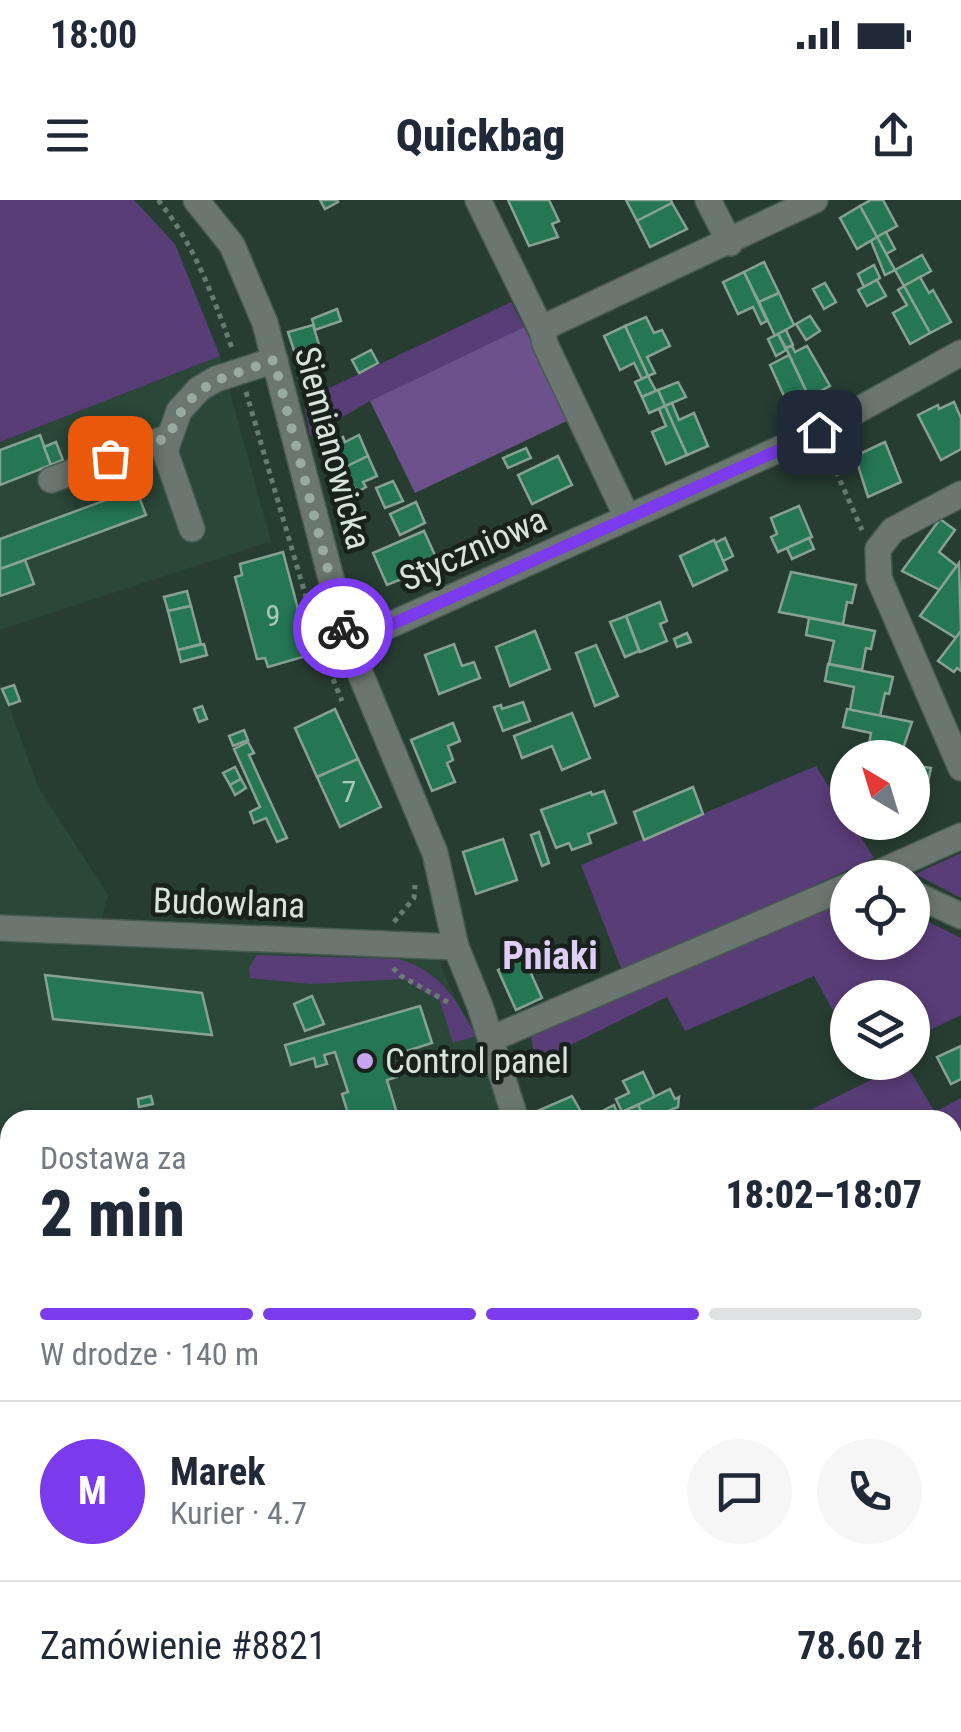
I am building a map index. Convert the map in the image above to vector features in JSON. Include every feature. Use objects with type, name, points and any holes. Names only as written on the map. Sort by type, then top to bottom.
[{"type":"street","name":"Siemianowicka","points":[[196,200],[232,245],[265,323],[348,644],[436,852],[456,947],[492,1040],[513,1110]]},
{"type":"street","points":[[478,200],[627,517]]},
{"type":"street","points":[[708,200],[730,243]]},
{"type":"street","points":[[543,333],[549,326],[816,200]]},
{"type":"street","name":"Styczniowa","points":[[348,644],[819,432],[961,353]]},
{"type":"street","points":[[192,529],[166,451],[178,412],[199,389],[216,379],[274,360]]},
{"type":"street","points":[[52,480],[169,437]]},
{"type":"street","points":[[961,494],[893,530],[878,549],[879,578],[961,768]]},
{"type":"street","points":[[909,860],[961,836]]},
{"type":"street","points":[[492,1040],[830,894]]},
{"type":"street","points":[[930,901],[961,916]]},
{"type":"street","name":"Budowlana","points":[[0,928],[456,947]]},
{"type":"path","points":[[819,432],[861,528]]},
{"type":"path","points":[[391,966],[401,976],[466,1011]]},
{"type":"shaded area","points":[[0,200],[134,200],[175,244],[220,356],[0,442]]},
{"type":"shaded area","points":[[511,302],[524,327],[370,401],[310,436],[304,400]]},
{"type":"shaded area","points":[[524,327],[571,419],[415,493],[370,401]]},
{"type":"shaded area","points":[[220,356],[271,541],[0,630],[0,442]]},
{"type":"shaded area","points":[[0,680],[38,787],[108,895],[96,938],[438,958],[507,1110],[0,1110]]},
{"type":"shaded area","points":[[816,766],[830,789],[830,840],[863,840],[874,858],[830,860],[830,878],[623,973],[581,865]]},
{"type":"shaded area","points":[[961,853],[961,898],[930,882],[930,867]]},
{"type":"shaded area","points":[[830,905],[830,960],[930,960],[930,922],[961,938],[961,1015],[930,1030],[930,980],[830,980],[830,1005],[814,976],[685,1031],[667,997],[517,1072],[533,1049],[531,1036]]},
{"type":"shaded area","points":[[257,955],[399,959],[437,979],[476,1036],[453,1043],[440,1001],[403,979],[311,984],[250,978],[249,968]]},
{"type":"shaded area","points":[[871,1080],[915,1080],[934,1110],[810,1110]]},
{"type":"shaded area","points":[[961,1098],[961,1110],[939,1110]]},
{"type":"building","points":[[320,200],[337,200],[338,202],[325,209]]},
{"type":"building","points":[[508,200],[549,200],[559,221],[552,224],[558,237],[529,246]]},
{"type":"building","points":[[626,200],[671,200],[672,203],[637,221]]},
{"type":"building","points":[[871,200],[883,200],[897,226],[877,237],[860,206]]},
{"type":"building","points":[[672,203],[687,229],[650,247],[637,221]]},
{"type":"building","points":[[860,206],[877,237],[857,249],[840,218]]},
{"type":"building","points":[[886,232],[895,249],[886,254],[877,237]]},
{"type":"building","points":[[877,237],[895,270],[885,275],[871,241]]},
{"type":"building","points":[[922,255],[931,271],[904,286],[895,270]]},
{"type":"building","points":[[764,262],[779,293],[759,302],[744,272]]},
{"type":"building","points":[[874,265],[880,278],[864,287],[858,274]]},
{"type":"building","points":[[744,272],[767,321],[761,324],[753,307],[738,314],[723,282]]},
{"type":"building","points":[[920,277],[929,293],[933,290],[951,322],[930,333],[904,286]]},
{"type":"building","points":[[877,280],[886,296],[867,306],[858,290]]},
{"type":"building","points":[[825,283],[836,302],[824,309],[813,289]]},
{"type":"building","points":[[904,286],[930,333],[910,344],[893,313],[907,305],[898,290]]},
{"type":"building","points":[[779,293],[794,325],[775,336],[759,302]]},
{"type":"building","points":[[337,309],[341,321],[315,330],[312,319]]},
{"type":"building","points":[[810,316],[820,331],[806,340],[796,324]]},
{"type":"building","points":[[646,317],[654,333],[662,330],[670,346],[647,357],[655,373],[648,376],[625,326]]},
{"type":"building","points":[[313,325],[325,365],[301,372],[288,332]]},
{"type":"building","points":[[625,326],[648,376],[642,379],[634,363],[620,370],[604,336]]},
{"type":"building","points":[[786,330],[793,345],[786,348],[778,334]]},
{"type":"building","points":[[778,334],[786,350],[776,356],[768,339]]},
{"type":"building","points":[[792,346],[795,352],[807,346],[830,386],[809,397],[786,348]]},
{"type":"building","points":[[371,350],[378,363],[359,373],[352,360]]},
{"type":"building","points":[[789,355],[809,397],[789,407],[770,365]]},
{"type":"building","points":[[648,376],[656,391],[642,397],[635,382]]},
{"type":"building","points":[[678,382],[686,397],[665,406],[658,390]]},
{"type":"building","points":[[658,390],[665,406],[649,413],[642,397]]},
{"type":"building","points":[[954,402],[961,418],[961,449],[941,460],[918,415]]},
{"type":"building","points":[[672,403],[679,420],[694,413],[708,446],[687,455],[665,406]]},
{"type":"building","points":[[665,406],[687,455],[666,464],[652,432],[666,426],[659,409]]},
{"type":"building","points":[[40,435],[51,465],[0,485],[0,450]]},
{"type":"building","points":[[359,435],[368,456],[335,472],[326,451],[337,446],[334,441],[343,437],[345,442]]},
{"type":"building","points":[[56,442],[63,460],[51,465],[44,447]]},
{"type":"building","points":[[885,442],[901,482],[868,497],[855,456]]},
{"type":"building","points":[[526,448],[531,458],[508,468],[503,458]]},
{"type":"building","points":[[368,456],[377,476],[363,482],[366,487],[357,492],[354,487],[343,492],[335,472]]},
{"type":"building","points":[[558,456],[572,485],[532,504],[518,475]]},
{"type":"building","points":[[393,481],[403,501],[385,508],[376,488]]},
{"type":"building","points":[[136,489],[146,515],[0,569],[0,539]]},
{"type":"building","points":[[416,502],[425,523],[400,535],[390,514]]},
{"type":"building","points":[[799,506],[812,537],[778,552],[771,537],[777,534],[771,518]]},
{"type":"building","points":[[940,519],[955,530],[939,552],[957,566],[940,590],[902,571]]},
{"type":"building","points":[[424,531],[439,564],[387,585],[373,553]]},
{"type":"building","points":[[725,538],[733,556],[723,561],[715,543]]},
{"type":"building","points":[[809,538],[814,549],[792,559],[787,548]]},
{"type":"building","points":[[714,540],[727,570],[693,586],[680,556]]},
{"type":"building","points":[[283,552],[310,655],[268,667],[265,658],[257,659],[235,577],[242,575],[240,564]]},
{"type":"building","points":[[25,560],[34,584],[0,596],[0,569]]},
{"type":"building","points":[[959,563],[961,631],[956,638],[920,616]]},
{"type":"building","points":[[791,572],[856,585],[852,603],[847,602],[843,624],[779,612]]},
{"type":"building","points":[[187,591],[191,606],[168,611],[164,597]]},
{"type":"building","points":[[660,602],[667,621],[660,624],[667,641],[640,652],[626,616]]},
{"type":"building","points":[[191,606],[201,644],[178,650],[168,611]]},
{"type":"building","points":[[626,616],[639,651],[625,657],[610,622]]},
{"type":"building","points":[[809,618],[875,631],[871,649],[866,648],[862,670],[829,664],[834,641],[806,635]]},
{"type":"building","points":[[535,631],[550,669],[510,686],[496,647]]},
{"type":"building","points":[[961,631],[961,671],[957,668],[954,672],[938,661]]},
{"type":"building","points":[[687,633],[691,642],[677,647],[674,639]]},
{"type":"building","points":[[204,644],[207,655],[181,662],[178,650]]},
{"type":"building","points":[[454,644],[462,666],[474,662],[480,678],[439,694],[425,655]]},
{"type":"building","points":[[596,645],[618,696],[595,706],[576,653]]},
{"type":"building","points":[[828,664],[893,677],[880,716],[850,710],[854,687],[825,681]]},
{"type":"building","points":[[14,685],[20,701],[9,705],[2,689]]},
{"type":"building","points":[[523,702],[530,721],[503,731],[494,707],[501,705],[502,709]]},
{"type":"building","points":[[202,706],[207,719],[199,722],[194,709]]},
{"type":"building","points":[[335,709],[358,759],[317,777],[295,728]]},
{"type":"building","points":[[847,709],[912,722],[906,740],[870,740],[871,733],[843,727]]},
{"type":"building","points":[[572,713],[590,758],[562,770],[552,746],[522,758],[514,736]]},
{"type":"building","points":[[453,723],[460,741],[448,746],[453,760],[447,763],[455,782],[432,791],[411,740]]},
{"type":"building","points":[[244,730],[248,740],[233,746],[229,736]]},
{"type":"building","points":[[248,742],[254,753],[249,755],[287,838],[277,842],[266,818],[254,823],[250,812],[260,807],[234,749]]},
{"type":"building","points":[[358,759],[381,807],[340,827],[317,777]]},
{"type":"building","points":[[235,767],[241,779],[230,785],[223,773]]},
{"type":"building","points":[[241,779],[246,788],[235,795],[230,785]]},
{"type":"building","points":[[693,787],[703,814],[644,840],[634,812]]},
{"type":"building","points":[[604,791],[616,823],[588,834],[591,843],[572,850],[569,843],[556,848],[541,810]]},
{"type":"building","points":[[539,832],[549,863],[542,866],[531,835]]},
{"type":"building","points":[[503,839],[517,880],[476,894],[463,852]]},
{"type":"building","points":[[545,946],[553,963],[542,967],[534,951]]},
{"type":"building","points":[[524,958],[542,998],[516,1010],[498,970]]},
{"type":"building","points":[[45,975],[202,993],[212,1035],[53,1019]]},
{"type":"building","points":[[312,996],[324,1024],[305,1031],[294,1004]]},
{"type":"building","name":"Control panel","points":[[420,1006],[432,1043],[391,1056],[397,1077],[387,1080],[396,1110],[347,1110],[342,1094],[348,1092],[335,1052],[324,1055],[327,1064],[316,1067],[314,1058],[291,1065],[285,1045]]},
{"type":"building","points":[[961,1046],[961,1079],[951,1084],[937,1057]]},
{"type":"building","points":[[643,1072],[655,1097],[621,1110],[616,1099],[629,1093],[623,1081]]},
{"type":"building","points":[[670,1089],[675,1099],[679,1097],[678,1107],[670,1110],[640,1110],[638,1105]]},
{"type":"building","points":[[151,1096],[153,1104],[139,1107],[138,1099]]},
{"type":"building","points":[[572,1096],[580,1110],[540,1110]]},
{"type":"way so far","points":[[110,458],[169,437],[178,412],[199,389],[216,379],[274,360],[343,628]]},
{"type":"place","name":"Control panel","points":[[365,1061]]},
{"type":"district","name":"Pniaki","points":[[550,956]]},
{"type":"route","points":[[343,628],[348,644],[819,432]]}]
